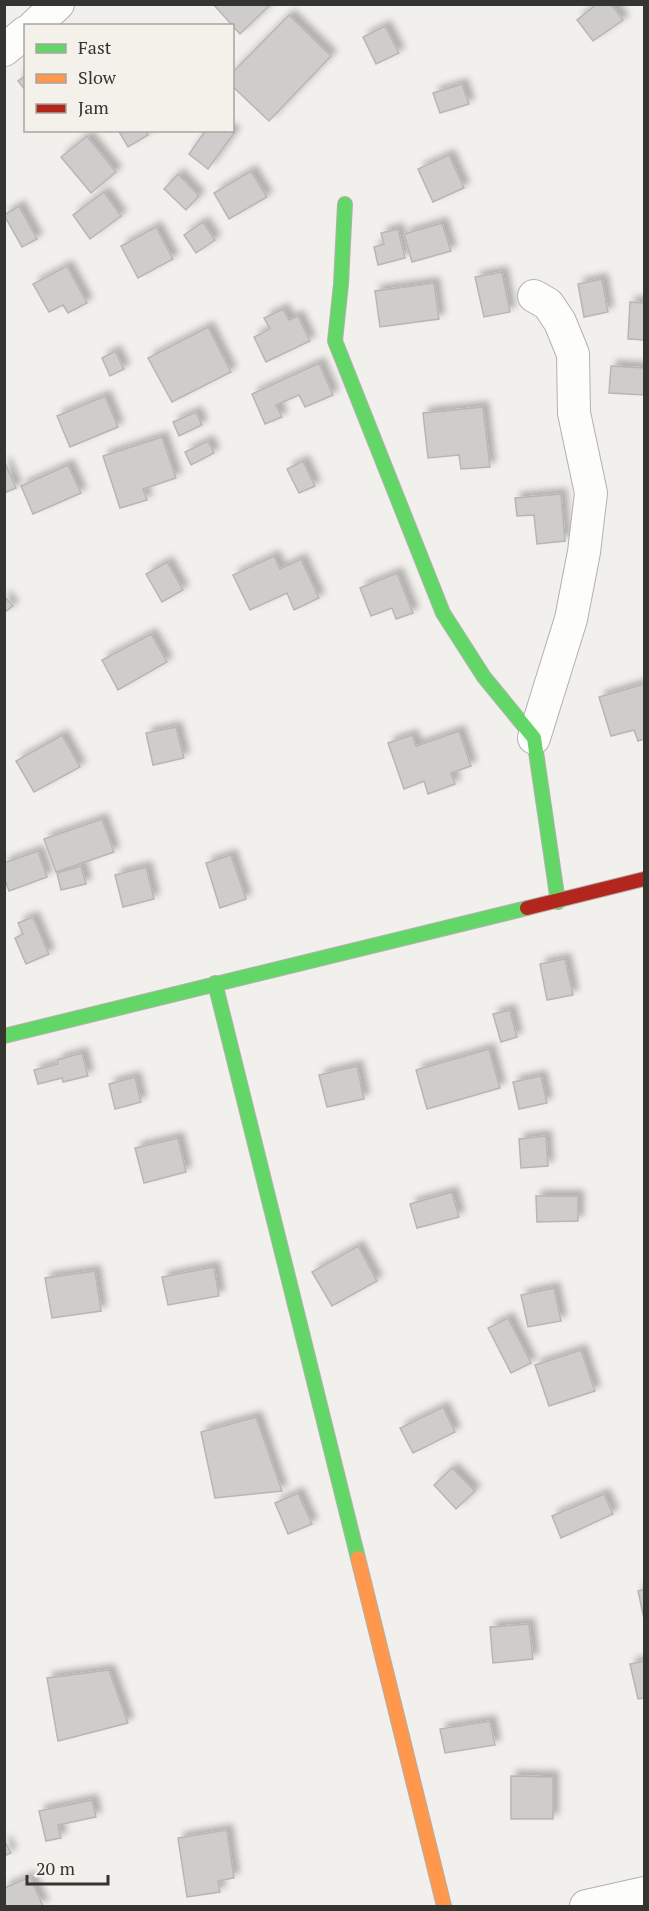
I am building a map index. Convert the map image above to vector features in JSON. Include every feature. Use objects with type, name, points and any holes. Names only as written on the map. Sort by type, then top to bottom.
[{"type":"street","points":[[36,24],[58,4]]},
{"type":"street","points":[[4,50],[24,34]]},
{"type":"street","points":[[345,204],[341,284],[335,341],[443,614],[484,677],[534,738]]},
{"type":"street","points":[[534,296],[548,304],[560,322],[573,354],[574,413],[591,493],[584,552],[571,619],[534,738],[558,902]]},
{"type":"street","points":[[4,1036],[645,879]]},
{"type":"street","points":[[215,983],[444,1906]]},
{"type":"street","points":[[586,1906],[645,1893]]},
{"type":"building","points":[[213,4],[271,4],[240,34],[234,24],[231,24]]},
{"type":"building","points":[[597,4],[611,4],[623,20],[593,41],[577,20]]},
{"type":"building","points":[[289,15],[331,56],[269,121],[234,88],[234,71]]},
{"type":"building","points":[[385,26],[399,53],[376,64],[363,37]]},
{"type":"building","points":[[24,76],[24,88],[18,81]]},
{"type":"building","points":[[462,84],[469,104],[440,113],[433,93]]},
{"type":"building","points":[[119,132],[146,132],[148,135],[128,147]]},
{"type":"building","points":[[205,132],[234,133],[208,169],[189,154]]},
{"type":"building","points":[[87,136],[116,172],[91,193],[61,157]]},
{"type":"building","points":[[449,155],[464,188],[433,202],[418,169]]},
{"type":"building","points":[[251,171],[267,197],[229,219],[214,193]]},
{"type":"building","points":[[178,174],[199,196],[186,210],[164,189]]},
{"type":"building","points":[[104,192],[121,216],[90,239],[73,215]]},
{"type":"building","points":[[19,206],[37,239],[22,247],[4,215]]},
{"type":"building","points":[[203,222],[215,240],[196,253],[184,235]]},
{"type":"building","points":[[442,223],[451,251],[412,262],[404,234]]},
{"type":"building","points":[[156,227],[173,259],[138,278],[121,246]]},
{"type":"building","points":[[398,229],[405,258],[378,265],[374,247],[384,244],[381,233]]},
{"type":"building","points":[[67,266],[87,303],[68,313],[63,305],[49,312],[33,284]]},
{"type":"building","points":[[502,272],[510,312],[484,317],[475,277]]},
{"type":"building","points":[[602,279],[608,312],[584,317],[578,284]]},
{"type":"building","points":[[434,283],[439,319],[380,327],[375,291]]},
{"type":"building","points":[[630,302],[644,303],[644,340],[628,339]]},
{"type":"building","points":[[283,309],[289,320],[298,316],[310,341],[266,362],[254,337],[270,329],[264,318]]},
{"type":"building","points":[[208,327],[231,372],[172,402],[148,358]]},
{"type":"building","points":[[115,351],[124,369],[110,376],[102,358]]},
{"type":"building","points":[[319,363],[333,395],[305,407],[299,395],[276,405],[282,417],[265,424],[252,394]]},
{"type":"building","points":[[611,366],[644,368],[644,395],[609,393]]},
{"type":"building","points":[[105,396],[118,427],[70,447],[57,416]]},
{"type":"building","points":[[483,407],[490,467],[461,469],[459,455],[428,458],[423,413]]},
{"type":"building","points":[[196,412],[202,425],[179,436],[173,422]]},
{"type":"building","points":[[162,437],[176,478],[143,489],[147,500],[120,508],[103,456]]},
{"type":"building","points":[[208,441],[214,453],[191,465],[185,452]]},
{"type":"building","points":[[303,461],[315,486],[299,493],[287,469]]},
{"type":"building","points":[[4,463],[16,488],[4,493]]},
{"type":"building","points":[[68,465],[81,493],[33,514],[21,486]]},
{"type":"building","points":[[561,494],[565,541],[537,544],[534,515],[517,516],[515,498]]},
{"type":"building","points":[[274,556],[280,569],[301,559],[319,598],[294,610],[287,593],[250,610],[233,575]]},
{"type":"building","points":[[167,562],[183,590],[162,602],[146,574]]},
{"type":"building","points":[[397,573],[413,613],[396,619],[392,608],[371,616],[360,588]]},
{"type":"building","points":[[4,596],[13,606],[4,613]]},
{"type":"building","points":[[151,634],[167,662],[118,690],[102,660]]},
{"type":"building","points":[[644,684],[644,739],[638,741],[634,730],[611,736],[599,697]]},
{"type":"building","points":[[176,727],[184,758],[153,765],[146,733]]},
{"type":"building","points":[[459,731],[471,766],[451,773],[455,784],[428,794],[424,781],[404,789],[388,743],[412,735],[416,746]]},
{"type":"building","points":[[62,735],[80,767],[34,792],[16,761]]},
{"type":"building","points":[[102,819],[114,852],[56,872],[44,839]]},
{"type":"building","points":[[38,851],[47,877],[9,891],[4,877],[4,863]]},
{"type":"building","points":[[231,855],[246,899],[220,908],[206,863]]},
{"type":"building","points":[[81,866],[86,884],[61,890],[57,873]]},
{"type":"building","points":[[146,867],[154,899],[123,907],[115,875]]},
{"type":"building","points":[[33,917],[49,954],[26,964],[15,938],[23,934],[18,923]]},
{"type":"building","points":[[565,959],[573,995],[547,1000],[540,964]]},
{"type":"building","points":[[510,1010],[517,1037],[501,1042],[493,1014]]},
{"type":"building","points":[[489,1049],[500,1088],[427,1109],[416,1070]]},
{"type":"building","points":[[82,1053],[88,1076],[63,1082],[62,1078],[38,1084],[34,1070],[58,1064],[57,1060]]},
{"type":"building","points":[[357,1066],[364,1099],[327,1107],[319,1075]]},
{"type":"building","points":[[541,1076],[547,1103],[519,1109],[513,1082]]},
{"type":"building","points":[[135,1077],[141,1102],[115,1109],[109,1084]]},
{"type":"building","points":[[546,1136],[548,1166],[521,1168],[519,1139]]},
{"type":"building","points":[[178,1138],[186,1172],[144,1183],[135,1148]]},
{"type":"building","points":[[452,1192],[459,1217],[417,1228],[410,1204]]},
{"type":"building","points":[[536,1196],[578,1196],[578,1221],[537,1222]]},
{"type":"building","points":[[358,1246],[377,1281],[332,1306],[312,1272]]},
{"type":"building","points":[[214,1267],[219,1296],[168,1305],[162,1277]]},
{"type":"building","points":[[95,1271],[101,1311],[52,1318],[45,1278]]},
{"type":"building","points":[[554,1288],[561,1321],[528,1327],[521,1295]]},
{"type":"building","points":[[508,1318],[531,1363],[511,1373],[488,1328]]},
{"type":"building","points":[[581,1350],[595,1391],[549,1406],[535,1365]]},
{"type":"building","points":[[443,1407],[455,1432],[413,1453],[400,1428]]},
{"type":"building","points":[[256,1417],[282,1491],[215,1498],[201,1432]]},
{"type":"building","points":[[452,1468],[475,1491],[456,1509],[434,1485]]},
{"type":"building","points":[[298,1493],[312,1524],[288,1534],[275,1503]]},
{"type":"building","points":[[604,1494],[613,1514],[561,1538],[552,1516]]},
{"type":"building","points":[[644,1589],[644,1619],[638,1591]]},
{"type":"building","points":[[529,1624],[533,1659],[493,1663],[490,1627]]},
{"type":"building","points":[[644,1661],[644,1698],[638,1699],[630,1664]]},
{"type":"building","points":[[109,1670],[128,1723],[58,1741],[47,1678]]},
{"type":"building","points":[[490,1721],[495,1745],[445,1753],[440,1729]]},
{"type":"building","points":[[511,1776],[553,1777],[553,1819],[511,1819]]},
{"type":"building","points":[[92,1800],[96,1817],[58,1825],[61,1838],[46,1841],[39,1811]]},
{"type":"building","points":[[227,1830],[234,1878],[218,1881],[220,1892],[187,1897],[178,1838]]},
{"type":"building","points":[[4,1840],[11,1853],[4,1856]]},
{"type":"building","points":[[30,1877],[43,1906],[4,1906],[4,1888]]},
{"type":"traffic: fast","points":[[345,204],[341,284],[335,341],[443,613],[484,677],[534,738],[558,902]]},
{"type":"traffic: fast","points":[[4,1036],[527,908]]},
{"type":"traffic: fast","points":[[215,983],[358,1558]]},
{"type":"traffic: slow","points":[[358,1558],[444,1906]]},
{"type":"traffic: jam","points":[[527,908],[644,879]]}]
